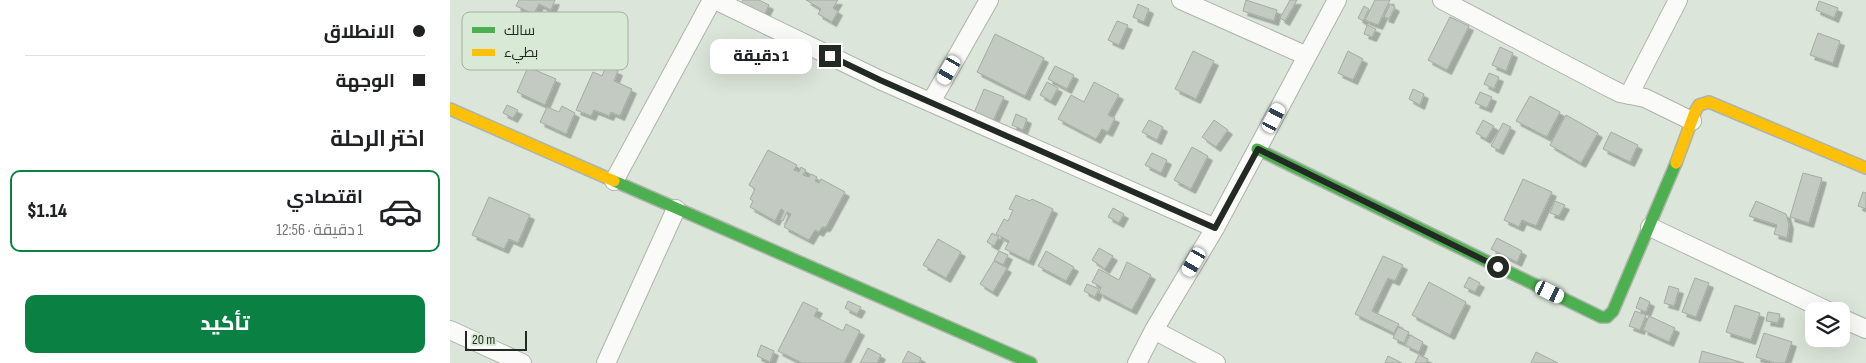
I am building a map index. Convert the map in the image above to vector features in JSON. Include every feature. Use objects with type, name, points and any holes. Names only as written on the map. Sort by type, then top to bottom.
[{"type":"street","points":[[614,181],[713,0],[880,80],[1215,228]]},
{"type":"street","points":[[931,102],[989,0]]},
{"type":"street","points":[[1181,0],[1308,56]]},
{"type":"street","points":[[1137,363],[1154,330],[1215,228],[1337,0]]},
{"type":"street","points":[[1442,0],[1620,93],[1645,98],[1692,121]]},
{"type":"street","points":[[1629,95],[1678,0]]},
{"type":"street","points":[[1258,149],[1601,317],[1607,317],[1613,311],[1700,105],[1709,102],[1866,168]]},
{"type":"street","points":[[450,109],[1031,363]]},
{"type":"street","points":[[606,363],[676,209]]},
{"type":"street","points":[[1650,227],[1809,302]]},
{"type":"street","points":[[1850,322],[1866,329]]},
{"type":"street","points":[[450,330],[522,363]]},
{"type":"street","points":[[1154,330],[1216,363]]},
{"type":"building","points":[[519,0],[555,0],[551,10],[539,4],[535,12],[530,12],[516,6]]},
{"type":"building","points":[[743,0],[759,0],[769,5],[763,17],[740,6]]},
{"type":"building","points":[[806,0],[838,0],[833,8],[838,11],[832,22],[818,14],[821,9]]},
{"type":"building","points":[[1246,0],[1277,10],[1274,21],[1243,11]]},
{"type":"building","points":[[1290,0],[1297,0],[1285,21],[1280,18]]},
{"type":"building","points":[[1375,0],[1390,0],[1378,25],[1365,20]]},
{"type":"building","points":[[1819,1],[1838,8],[1834,18],[1816,10]]},
{"type":"building","points":[[1138,4],[1149,9],[1144,22],[1133,17]]},
{"type":"building","points":[[1390,4],[1395,7],[1389,19],[1384,17]]},
{"type":"building","points":[[1364,6],[1369,9],[1363,21],[1358,18]]},
{"type":"building","points":[[1450,17],[1469,26],[1447,70],[1428,60]]},
{"type":"building","points":[[1117,21],[1128,25],[1119,45],[1108,40]]},
{"type":"building","points":[[1367,25],[1376,29],[1372,37],[1364,34]]},
{"type":"building","points":[[1818,33],[1840,41],[1833,63],[1810,55]]},
{"type":"building","points":[[995,34],[1044,58],[1025,96],[977,72]]},
{"type":"building","points":[[1500,47],[1513,53],[1506,71],[1492,65]]},
{"type":"building","points":[[1193,51],[1214,61],[1196,99],[1175,89]]},
{"type":"building","points":[[1348,51],[1363,59],[1353,80],[1338,73]]},
{"type":"building","points":[[1055,66],[1074,75],[1067,89],[1048,79]]},
{"type":"building","points":[[527,70],[535,70],[556,79],[545,105],[517,92]]},
{"type":"building","points":[[604,70],[618,71],[614,81],[632,89],[620,116],[611,112],[609,116],[594,110],[591,116],[576,110],[593,72],[602,76]]},
{"type":"building","points":[[1489,73],[1499,77],[1494,89],[1484,84]]},
{"type":"building","points":[[1047,82],[1058,88],[1051,101],[1040,95]]},
{"type":"building","points":[[1094,82],[1119,95],[1108,115],[1115,118],[1108,132],[1102,129],[1096,139],[1058,119],[1071,95],[1084,102]]},
{"type":"building","points":[[984,89],[1004,97],[993,121],[974,113]]},
{"type":"building","points":[[1413,89],[1424,94],[1420,105],[1409,99]]},
{"type":"building","points":[[1480,92],[1492,97],[1487,108],[1475,103]]},
{"type":"building","points":[[1530,96],[1560,112],[1547,137],[1516,121]]},
{"type":"building","points":[[507,105],[518,110],[513,118],[503,113]]},
{"type":"building","points":[[562,106],[575,113],[566,134],[540,122],[547,107],[559,112]]},
{"type":"building","points":[[1016,114],[1027,119],[1023,130],[1012,125]]},
{"type":"building","points":[[1566,115],[1598,133],[1581,163],[1550,145]]},
{"type":"building","points":[[1149,120],[1163,127],[1157,140],[1142,132]]},
{"type":"building","points":[[1214,120],[1228,130],[1216,147],[1202,137]]},
{"type":"building","points":[[1483,120],[1494,126],[1486,139],[1476,133]]},
{"type":"building","points":[[1503,123],[1511,127],[1499,150],[1491,146]]},
{"type":"building","points":[[1611,132],[1638,145],[1630,162],[1603,149]]},
{"type":"building","points":[[1192,147],[1208,156],[1191,189],[1174,180]]},
{"type":"building","points":[[768,150],[797,165],[794,170],[799,172],[801,167],[806,170],[803,175],[809,177],[811,174],[817,177],[815,181],[819,183],[821,179],[845,192],[826,227],[822,227],[819,232],[815,230],[809,240],[784,227],[791,214],[787,212],[783,221],[780,220],[784,211],[781,209],[775,221],[750,207],[753,201],[750,199],[755,189],[749,185]]},
{"type":"building","points":[[1152,153],[1167,160],[1161,173],[1145,165]]},
{"type":"building","points":[[1803,173],[1822,178],[1809,223],[1790,217]]},
{"type":"building","points":[[1523,179],[1552,192],[1536,226],[1522,220],[1519,227],[1504,220]]},
{"type":"building","points":[[1863,192],[1866,193],[1866,209],[1858,206]]},
{"type":"building","points":[[1016,195],[1030,201],[1032,199],[1053,209],[1029,261],[1005,249],[1009,241],[996,234],[1004,219],[1008,221],[1013,210],[1009,209]]},
{"type":"building","points":[[489,197],[530,215],[518,243],[509,239],[504,249],[472,235]]},
{"type":"building","points":[[1555,201],[1565,205],[1559,216],[1550,213]]},
{"type":"building","points":[[1756,201],[1786,214],[1789,225],[1787,238],[1774,234],[1777,225],[1749,216]]},
{"type":"building","points":[[1113,208],[1124,214],[1119,223],[1108,217]]},
{"type":"building","points":[[992,233],[999,237],[994,246],[987,242]]},
{"type":"building","points":[[1497,238],[1522,251],[1517,262],[1491,249]]},
{"type":"building","points":[[938,239],[961,252],[946,278],[923,265]]},
{"type":"building","points":[[1099,248],[1113,256],[1105,269],[1092,260]]},
{"type":"building","points":[[999,251],[1008,255],[1003,265],[994,260]]},
{"type":"building","points":[[1046,251],[1074,267],[1066,281],[1038,266]]},
{"type":"building","points":[[1383,256],[1403,265],[1395,281],[1388,278],[1372,311],[1399,324],[1394,333],[1355,314]]},
{"type":"building","points":[[994,261],[1007,268],[993,292],[980,284]]},
{"type":"building","points":[[1127,262],[1151,275],[1132,310],[1099,293],[1101,287],[1092,282],[1099,269],[1119,280]]},
{"type":"building","points":[[1469,277],[1480,283],[1475,292],[1464,287]]},
{"type":"building","points":[[1695,278],[1709,283],[1696,317],[1682,312]]},
{"type":"building","points":[[1429,282],[1466,302],[1450,335],[1412,315]]},
{"type":"building","points":[[1087,284],[1099,289],[1095,297],[1084,291]]},
{"type":"building","points":[[1669,286],[1679,289],[1674,306],[1664,303]]},
{"type":"building","points":[[1640,297],[1650,302],[1646,312],[1636,308]]},
{"type":"building","points":[[848,301],[861,307],[857,314],[845,308]]},
{"type":"building","points":[[803,302],[818,309],[814,316],[843,331],[846,324],[860,331],[844,363],[802,363],[778,351]]},
{"type":"building","points":[[1735,305],[1760,313],[1751,340],[1726,332]]},
{"type":"building","points":[[1635,311],[1646,315],[1640,330],[1629,326]]},
{"type":"building","points":[[1768,312],[1780,314],[1778,323],[1766,321]]},
{"type":"building","points":[[1649,316],[1675,328],[1669,342],[1643,330]]},
{"type":"building","points":[[1398,327],[1409,332],[1404,343],[1393,338]]},
{"type":"building","points":[[1764,333],[1792,342],[1785,363],[1775,363],[1756,357]]},
{"type":"building","points":[[1410,335],[1423,342],[1419,352],[1405,345]]},
{"type":"building","points":[[761,345],[774,351],[770,362],[757,356]]},
{"type":"building","points":[[868,348],[881,355],[877,363],[860,363]]},
{"type":"building","points":[[908,351],[921,358],[919,363],[902,363]]},
{"type":"building","points":[[1702,351],[1744,363],[1699,363]]},
{"type":"building","points":[[1536,352],[1558,363],[1531,363]]},
{"type":"building","points":[[1419,355],[1428,359],[1426,363],[1415,363]]},
{"type":"building","points":[[1388,356],[1402,363],[1385,363]]},
{"type":"traffic: fast","points":[[1257,149],[1601,317],[1607,317],[1613,311],[1676,163]]},
{"type":"traffic: fast","points":[[614,181],[1031,363]]},
{"type":"traffic: slow","points":[[1676,163],[1695,112],[1699,105],[1709,102],[1866,168]]},
{"type":"traffic: slow","points":[[450,109],[614,181]]},
{"type":"route","points":[[830,56],[880,80],[1215,228],[1258,149],[1498,267]]}]
